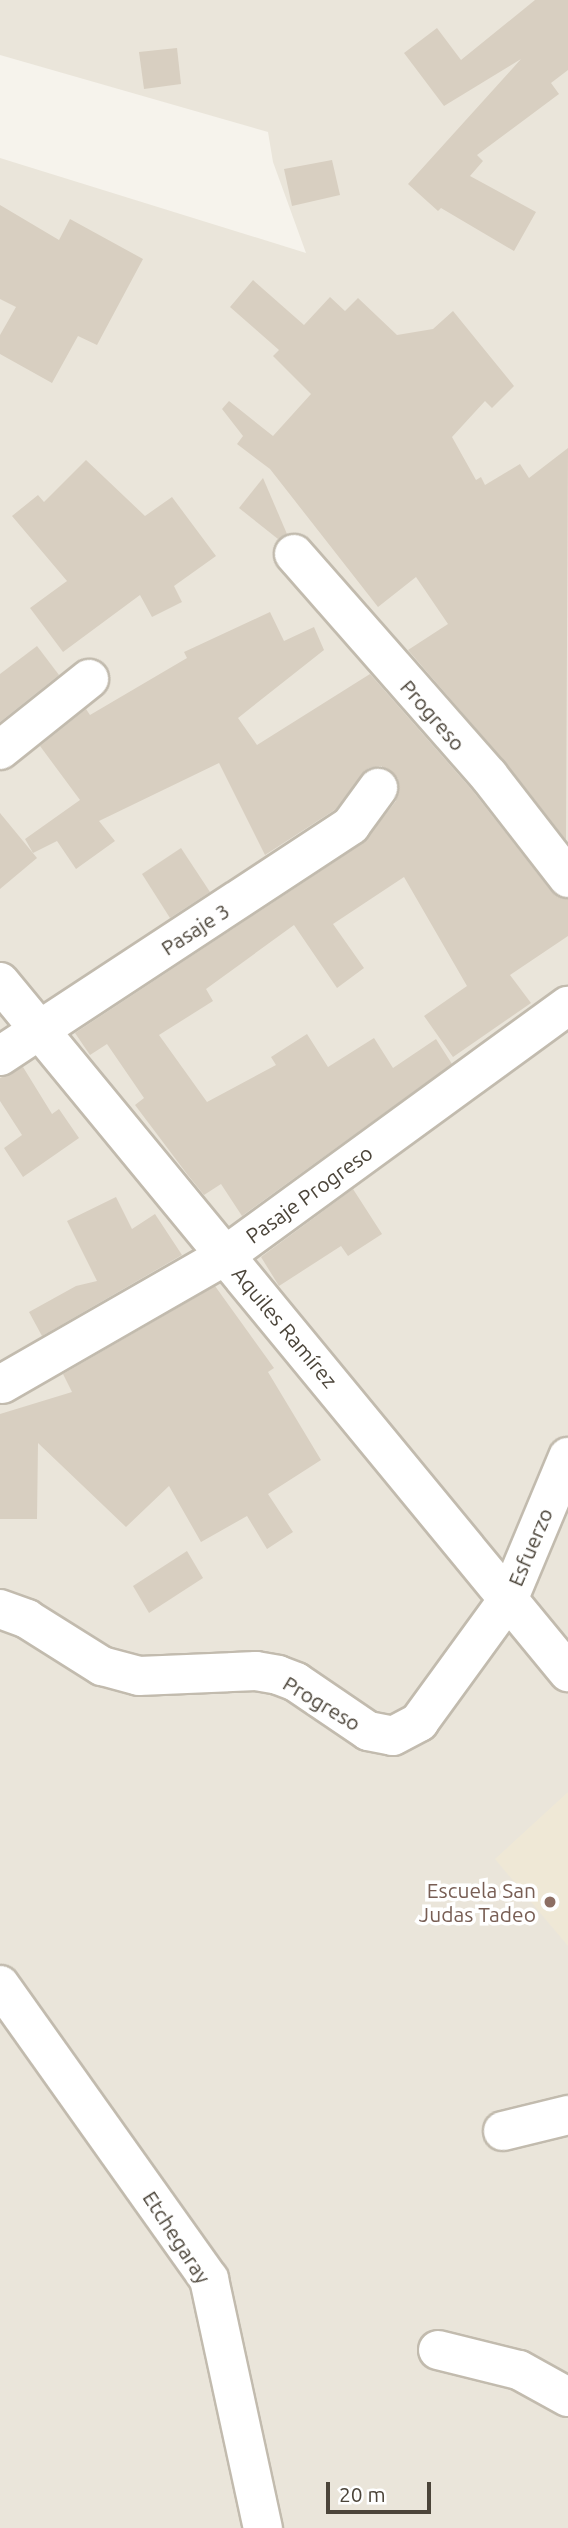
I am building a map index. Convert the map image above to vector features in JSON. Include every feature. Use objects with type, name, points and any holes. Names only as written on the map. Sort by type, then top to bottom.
[{"type":"street","name":"Progreso","points":[[294,554],[489,776],[568,878]]},
{"type":"street","points":[[0,750],[89,679]]},
{"type":"street","name":"Pasaje 3","points":[[0,1056],[351,825],[378,788]]},
{"type":"street","name":"Aquiles Ramírez","points":[[0,982],[568,1672]]},
{"type":"street","name":"Pasaje Progreso","points":[[2,1384],[226,1255],[568,1006]]},
{"type":"street","name":"Esfuerzo","points":[[509,1598],[568,1457]]},
{"type":"street","name":"Progreso","points":[[0,1609],[27,1619],[102,1666],[139,1676],[257,1671],[278,1675],[296,1682],[368,1731],[393,1736],[419,1722],[509,1598]]},
{"type":"street","name":"Etchegaray","points":[[0,1985],[209,2279],[263,2528]]},
{"type":"street","points":[[503,2131],[568,2115]]},
{"type":"street","points":[[438,2350],[519,2370],[568,2397]]},
{"type":"shaded area","points":[[0,0],[568,0],[568,2528],[0,2528],[0,158],[306,253],[273,162],[268,132],[0,55]]},
{"type":"shaded area","name":"Escuela San Judas Tadeo","points":[[568,1792],[568,1946],[495,1859]]},
{"type":"building","points":[[535,0],[568,0],[568,70],[551,83],[559,94],[477,155],[483,161],[470,176],[536,212],[514,251],[441,208],[438,211],[408,184],[521,59],[444,106],[404,53],[437,28],[461,60]]},
{"type":"building","points":[[177,48],[181,84],[144,89],[139,52]]},
{"type":"building","points":[[332,160],[340,195],[292,206],[284,169]]},
{"type":"building","points":[[0,205],[59,240],[70,219],[143,259],[97,345],[78,336],[52,383],[0,354],[0,335],[16,307],[0,299]]},
{"type":"building","points":[[253,280],[304,325],[330,297],[345,311],[358,298],[397,335],[433,329],[453,311],[514,386],[492,408],[485,401],[452,437],[476,480],[481,477],[485,485],[520,464],[529,478],[568,448],[566,840],[505,762],[408,650],[448,624],[416,577],[378,607],[270,469],[237,444],[243,436],[222,409],[229,401],[273,436],[311,394],[273,356],[279,350],[230,307]]},
{"type":"building","points":[[86,460],[145,516],[172,497],[216,556],[174,586],[182,602],[152,617],[140,595],[63,652],[30,608],[67,581],[12,516],[38,495],[44,502]]},
{"type":"building","points":[[263,478],[287,534],[278,539],[239,508]]},
{"type":"building","points":[[270,612],[284,641],[314,627],[324,650],[238,718],[257,745],[370,674],[472,790],[551,891],[568,899],[568,936],[510,975],[531,1003],[453,1057],[424,1016],[467,986],[404,877],[333,924],[364,968],[337,988],[294,925],[206,989],[213,1001],[159,1035],[207,1102],[276,1065],[271,1057],[307,1034],[328,1067],[374,1038],[393,1068],[436,1039],[452,1064],[242,1216],[221,1184],[204,1195],[187,1174],[135,1105],[144,1098],[107,1044],[90,1055],[75,1033],[363,843],[396,801],[398,779],[381,766],[369,768],[336,809],[265,855],[219,763],[99,821],[115,841],[76,869],[57,841],[33,853],[25,839],[80,800],[40,746],[86,709],[90,715],[187,658],[184,652]]},
{"type":"building","points":[[37,646],[59,675],[0,722],[0,674]]},
{"type":"building","points":[[0,813],[37,858],[0,889]]},
{"type":"building","points":[[181,848],[210,892],[170,918],[142,874]]},
{"type":"building","points":[[23,1067],[52,1114],[59,1109],[79,1138],[23,1177],[4,1148],[22,1135],[0,1101],[0,1078]]},
{"type":"building","points":[[353,1189],[382,1234],[348,1256],[341,1246],[279,1286],[261,1257]]},
{"type":"building","points":[[116,1197],[132,1229],[155,1214],[182,1255],[42,1336],[29,1312],[76,1286],[97,1281],[67,1221]]},
{"type":"building","points":[[215,1286],[274,1368],[268,1372],[321,1460],[268,1494],[293,1532],[267,1549],[247,1516],[201,1542],[169,1486],[126,1527],[38,1443],[37,1519],[0,1519],[0,1414],[72,1392],[63,1374]]},
{"type":"building","points":[[187,1551],[203,1578],[149,1613],[133,1586]]},
{"type":"place","name":"Escuela San Judas Tadeo","points":[[550,1902]]}]
